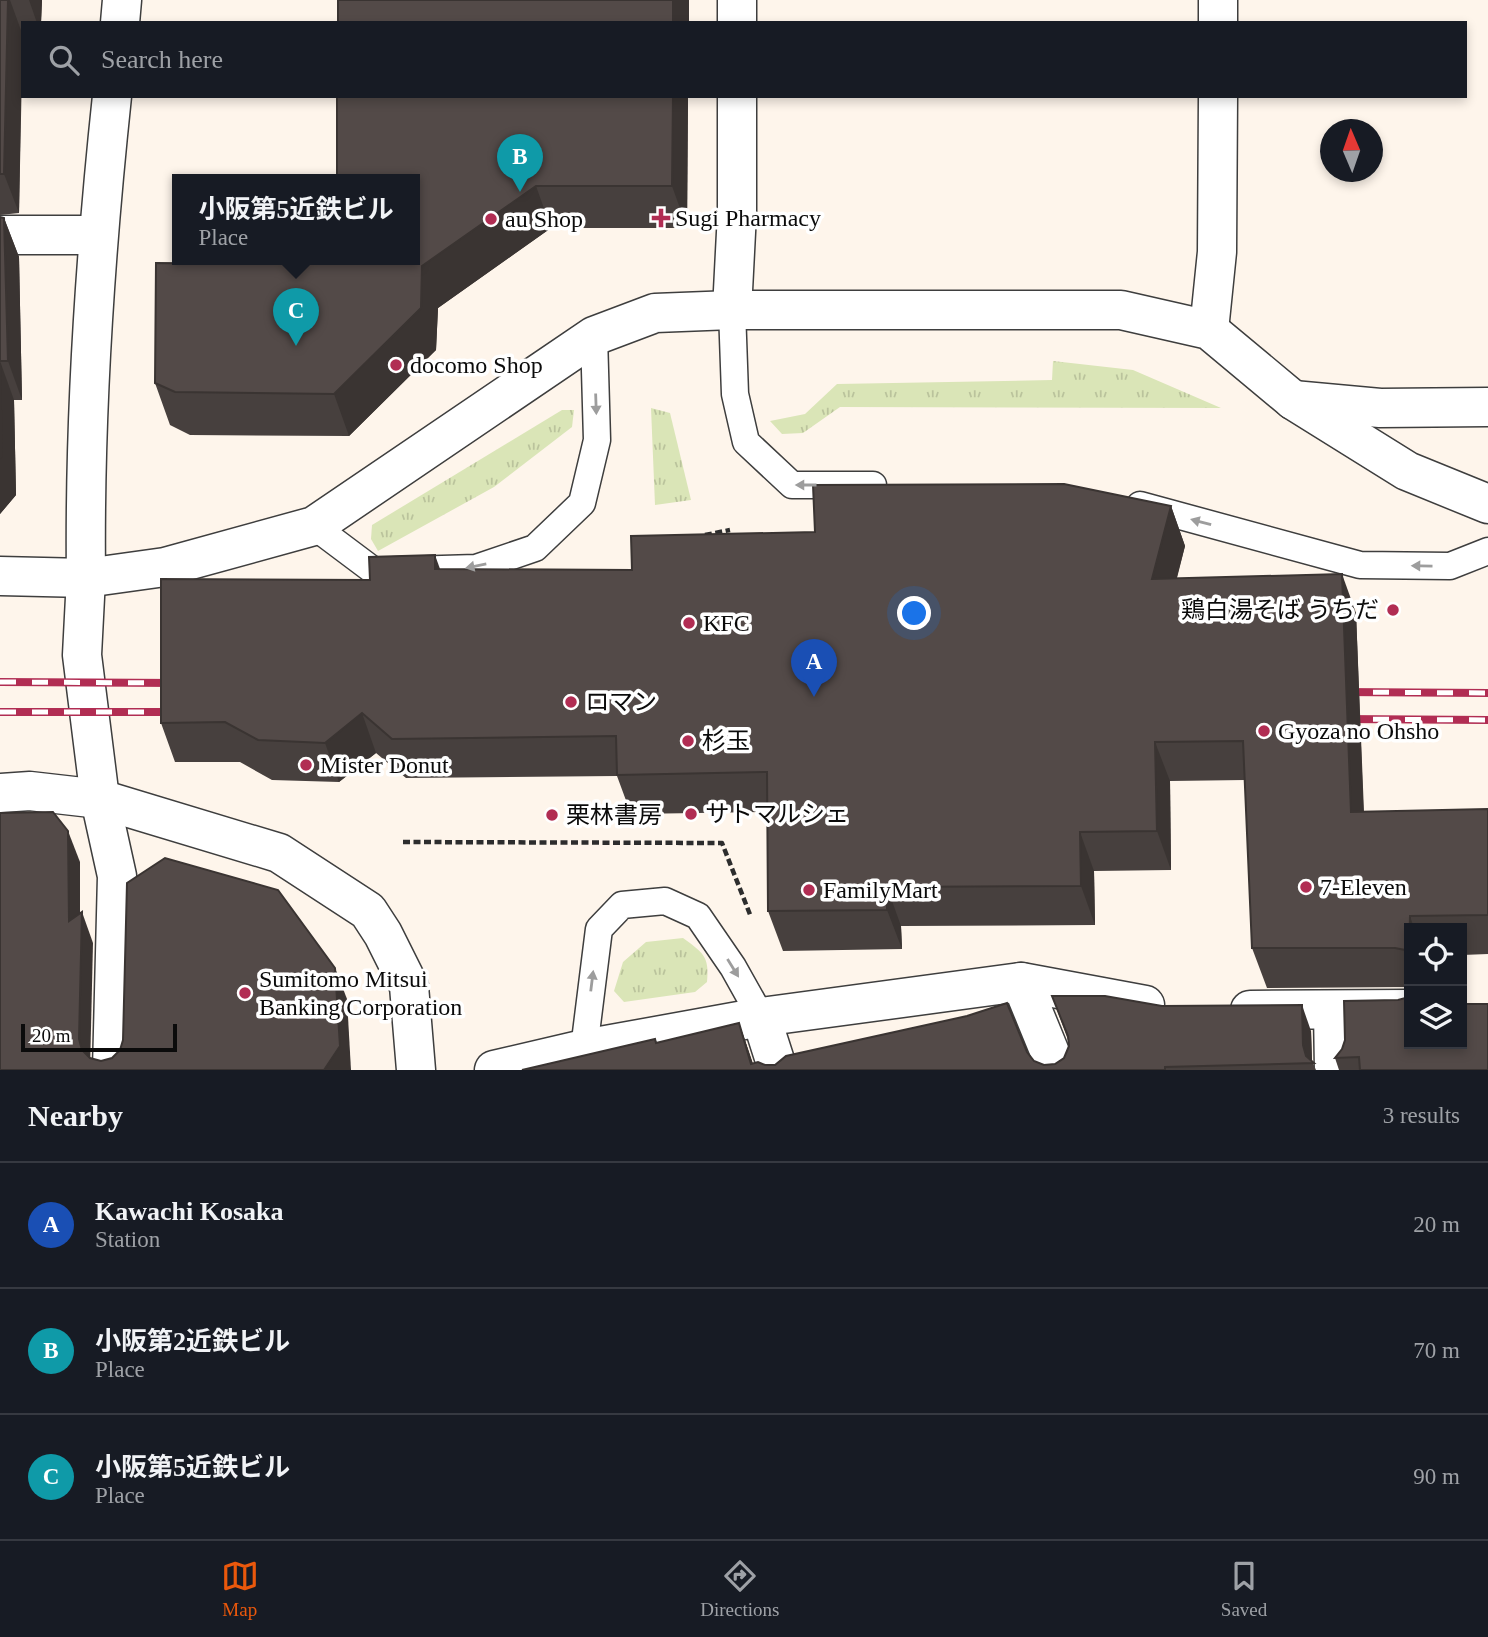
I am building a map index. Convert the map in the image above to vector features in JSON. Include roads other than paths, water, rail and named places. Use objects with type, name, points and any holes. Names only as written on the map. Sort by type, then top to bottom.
[{"type":"street","points":[[120,21],[122,0]]},
{"type":"street","points":[[737,0],[737,21]]},
{"type":"street","points":[[1218,0],[1218,21]]},
{"type":"street","points":[[112,98],[97,235],[85,494],[86,578],[82,655],[100,799],[117,876],[113,1070]]},
{"type":"street","points":[[732,310],[737,213],[737,98]]},
{"type":"street","points":[[1209,330],[1217,252],[1218,98]]},
{"type":"street","points":[[0,235],[97,235]]},
{"type":"street","points":[[0,576],[86,578],[165,567],[314,526],[594,336],[655,313],[732,310],[1121,310],[1209,330],[1293,400],[1407,471],[1488,504]]},
{"type":"street","points":[[1293,400],[1380,408],[1488,407]]},
{"type":"street","points":[[0,793],[30,792],[100,799],[279,853],[368,911],[383,934],[408,986],[416,1070]]},
{"type":"street","points":[[1021,982],[1057,1070]]},
{"type":"street","points":[[494,1070],[584,1049],[761,1017],[1021,982],[1172,1010],[1404,1009]]},
{"type":"street","points":[[1334,1010],[1334,1070]]},
{"type":"street","points":[[761,1017],[778,1070]]},
{"type":"lane","points":[[732,310],[735,394],[746,442],[792,485],[902,485]]},
{"type":"lane","points":[[314,526],[374,571],[476,568],[535,548],[582,503],[597,440],[594,336]]},
{"type":"lane","points":[[1120,500],[1360,565],[1450,566],[1488,551]]},
{"type":"lane","points":[[584,1049],[598,929],[622,905],[665,901],[698,916],[733,967],[761,1017]]},
{"type":"railway","points":[[0,682],[179,683]]},
{"type":"railway","points":[[1341,692],[1488,693]]},
{"type":"railway","points":[[0,712],[179,712]]},
{"type":"railway","points":[[1341,719],[1488,720]]},
{"type":"place","name":"小阪第2近鉄ビル","points":[[520,192]]},
{"type":"place","name":"Sugi Pharmacy","points":[[661,218]]},
{"type":"place","name":"au Shop","points":[[491,219]]},
{"type":"place","name":"小阪第5近鉄ビル","points":[[296,346]]},
{"type":"place","name":"docomo Shop","points":[[396,365]]},
{"type":"place","name":"鶏白湯そば うちだ","points":[[1393,610]]},
{"type":"place","name":"KFC","points":[[689,623]]},
{"type":"place","name":"Kawachi Kosaka","points":[[814,697]]},
{"type":"place","name":"ロマン","points":[[571,702]]},
{"type":"place","name":"Gyoza no Ohsho","points":[[1264,731]]},
{"type":"place","name":"杉玉","points":[[688,741]]},
{"type":"place","name":"Mister Donut","points":[[306,765]]},
{"type":"place","name":"サトマルシェ","points":[[691,814]]},
{"type":"place","name":"栗林書房","points":[[552,815]]},
{"type":"place","name":"7-Eleven","points":[[1306,887]]},
{"type":"place","name":"FamilyMart","points":[[809,890]]},
{"type":"place","name":"Sumitomo Mitsui Banking Corporation","points":[[245,993]]}]
